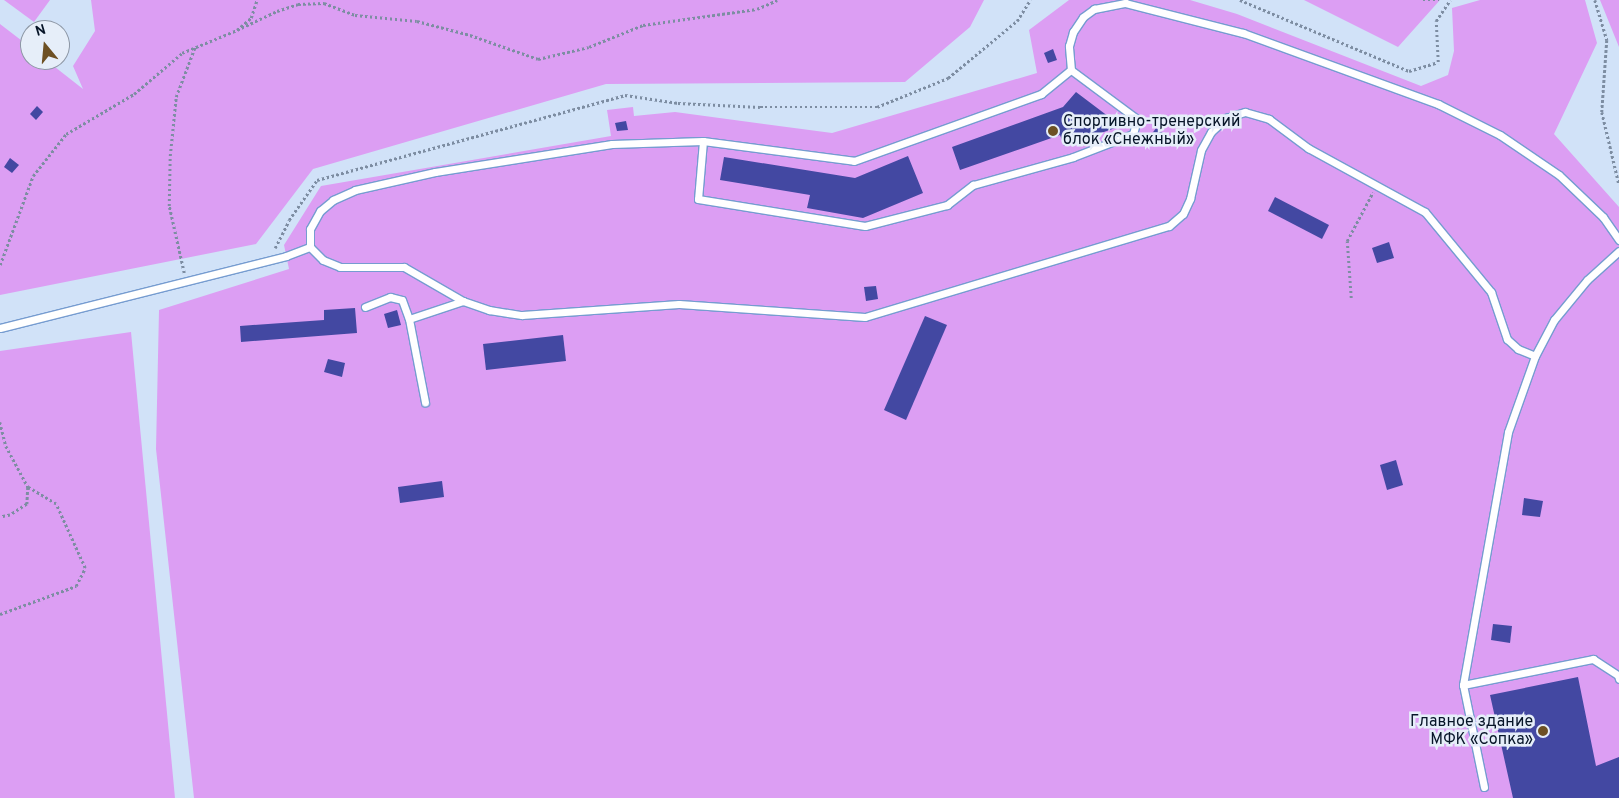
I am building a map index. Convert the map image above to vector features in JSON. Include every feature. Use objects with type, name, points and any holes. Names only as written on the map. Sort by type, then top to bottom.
[{"type":"lane","points":[[703,141],[698,199],[865,226],[947,205],[973,185],[1073,157],[1133,134],[1137,119],[1071,70],[1069,46],[1072,32],[1083,17],[1110,4],[1125,3],[1244,33],[1438,104],[1500,135],[1559,175],[1603,216],[1619,240]]},
{"type":"lane","points":[[1071,70],[1041,94],[854,161],[703,141],[612,144],[435,172],[355,190],[320,210],[310,229],[310,247],[323,260],[340,267],[404,267],[463,301],[489,310],[522,315],[679,304],[865,317],[907,307],[1170,226],[1182,214],[1190,199],[1201,150],[1211,132],[1226,118],[1245,112],[1269,119],[1308,148],[1378,184],[1425,212],[1491,292],[1507,338],[1518,349],[1535,356]]},
{"type":"lane","points":[[0,328],[271,259],[310,247]]},
{"type":"lane","points":[[1484,787],[1463,685],[1508,432],[1535,356],[1554,320],[1587,280],[1619,251]]},
{"type":"lane","points":[[365,307],[390,297],[402,300],[409,319],[426,402]]},
{"type":"lane","points":[[409,319],[463,301]]},
{"type":"lane","points":[[1463,685],[1593,659],[1618,675],[1619,679]]},
{"type":"path","points":[[236,30],[251,18],[257,0]]},
{"type":"path","points":[[0,264],[33,176],[66,134],[134,94],[182,53],[277,11],[298,4],[324,3],[355,15],[417,21],[470,35],[538,60],[589,47],[643,24],[757,9],[777,0]]},
{"type":"path","points":[[271,259],[289,220],[317,180],[625,95],[678,103],[760,107],[876,107],[948,78],[1017,21],[1030,0]]},
{"type":"path","points":[[1240,0],[1409,71],[1438,62],[1436,21],[1450,0]]},
{"type":"path","points":[[1423,0],[1438,0]]},
{"type":"path","points":[[1595,0],[1606,40],[1602,112],[1619,184]]},
{"type":"path","points":[[186,281],[169,206],[170,156],[176,97],[195,47]]},
{"type":"path","points":[[1351,298],[1347,241],[1378,184]]},
{"type":"path","points":[[0,422],[6,446],[28,487],[56,504],[85,568],[76,586],[0,614]]},
{"type":"path","points":[[0,517],[10,515],[27,504],[28,487]]},
{"type":"shaded area","points":[[4,0],[50,0],[35,20],[31,20]]},
{"type":"shaded area","points":[[91,0],[984,0],[970,27],[905,82],[606,84],[313,169],[256,244],[0,295],[0,24],[20,39],[20,70],[59,70],[83,89],[73,66],[95,31]]},
{"type":"shaded area","points":[[1069,0],[1190,0],[1237,14],[1421,86],[1448,75],[1454,51],[1452,8],[1480,0],[1585,0],[1597,43],[1554,134],[1619,207],[1619,798],[194,798],[156,449],[159,310],[289,269],[284,245],[321,186],[611,136],[607,110],[633,107],[634,116],[675,112],[832,133],[1037,73],[1029,30]]},
{"type":"shaded area","points":[[1304,0],[1440,0],[1398,47]]},
{"type":"shaded area","points":[[1600,0],[1619,0],[1619,47]]},
{"type":"shaded area","points":[[131,332],[175,798],[0,798],[0,351]]},
{"type":"building","points":[[1053,49],[1057,60],[1048,63],[1044,53]]},
{"type":"building","name":"Спортивно-тренерский блок «Снежный»","points":[[1076,92],[1121,126],[1064,146],[1060,135],[960,170],[952,147],[1063,107]]},
{"type":"building","points":[[37,106],[43,112],[36,120],[30,114]]},
{"type":"building","points":[[626,121],[628,130],[617,131],[615,123]]},
{"type":"building","points":[[1156,128],[1167,136],[1160,145],[1149,138]]},
{"type":"building","points":[[908,156],[923,193],[863,218],[807,208],[810,195],[720,180],[724,157],[855,178]]},
{"type":"building","points":[[10,158],[19,165],[12,173],[4,167]]},
{"type":"building","points":[[1275,197],[1329,225],[1322,239],[1268,211]]},
{"type":"building","points":[[1389,242],[1394,258],[1377,263],[1372,248]]},
{"type":"building","points":[[876,286],[878,299],[866,301],[864,287]]},
{"type":"building","points":[[355,308],[357,333],[241,342],[240,326],[324,320],[324,310]]},
{"type":"building","points":[[397,310],[401,325],[388,328],[384,314]]},
{"type":"building","points":[[925,316],[947,325],[906,420],[884,410]]},
{"type":"building","points":[[563,335],[566,361],[486,370],[483,344]]},
{"type":"building","points":[[328,359],[345,363],[342,377],[324,372]]},
{"type":"building","points":[[1396,460],[1403,485],[1387,490],[1380,465]]},
{"type":"building","points":[[442,481],[444,497],[400,503],[398,487]]},
{"type":"building","points":[[1524,498],[1543,501],[1540,517],[1522,515]]},
{"type":"building","points":[[1493,624],[1512,626],[1510,643],[1491,640]]},
{"type":"building","name":"Главное здание МФК «Сопка»","points":[[1578,677],[1596,766],[1619,757],[1619,798],[1513,798],[1490,695]]},
{"type":"place","name":"Спортивно-тренерский блок «Снежный»","points":[[1053,131]]},
{"type":"place","name":"Главное здание МФК «Сопка»","points":[[1543,731]]}]
